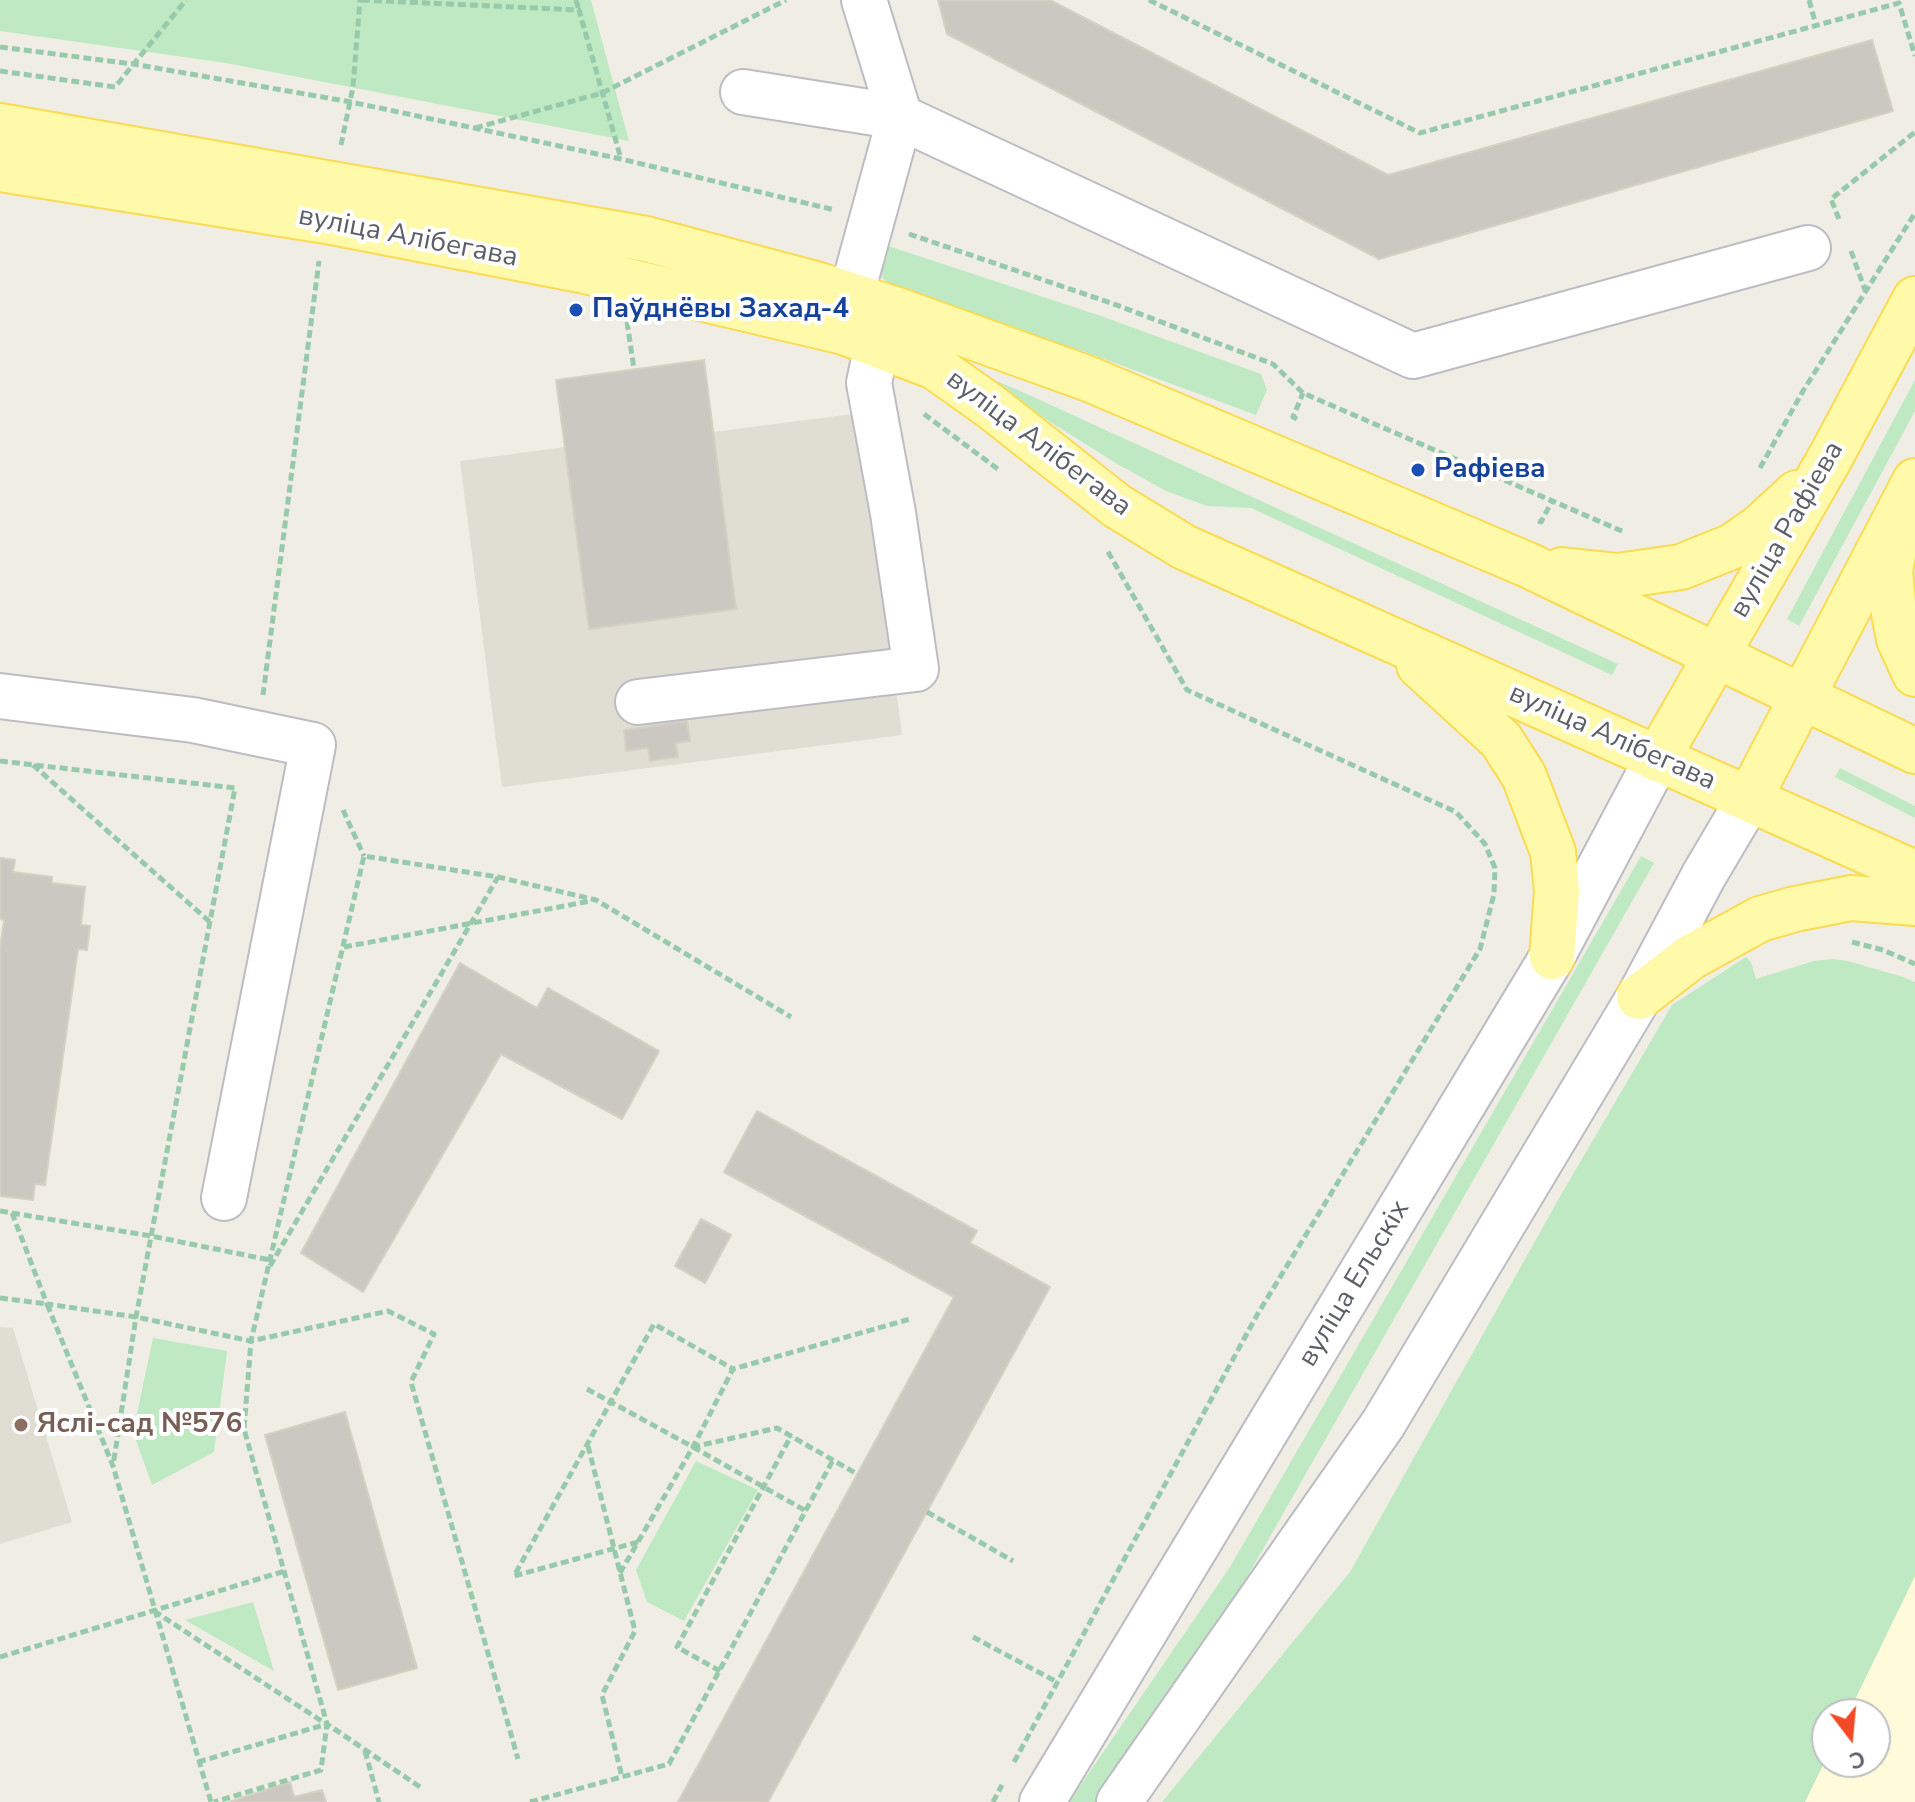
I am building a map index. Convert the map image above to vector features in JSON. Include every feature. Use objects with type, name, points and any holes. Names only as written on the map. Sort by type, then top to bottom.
[{"type":"main road","name":"вуліца Алібегава","points":[[0,126],[646,239],[860,339],[935,367],[1117,506],[1184,547],[1915,873]]},
{"type":"main road","name":"вуліца Алібегава","points":[[0,169],[326,221],[585,271],[860,339],[990,342],[1089,379],[1528,565],[1915,751]]},
{"type":"main road","name":"вуліца Рафіева","points":[[1657,759],[1830,458],[1915,299]]},
{"type":"main road","points":[[1528,565],[1618,576],[1681,567],[1704,559],[1733,546],[1760,527],[1830,458]]},
{"type":"main road","points":[[1908,494],[1890,571],[1899,639],[1915,674]]},
{"type":"main road","points":[[1749,799],[1784,687],[1908,494]]},
{"type":"main road","points":[[1387,636],[1501,740],[1524,776],[1553,852],[1557,891],[1552,957]]},
{"type":"main road","points":[[1639,997],[1691,957],[1760,919],[1851,898],[1915,903]]},
{"type":"street","points":[[638,702],[916,669],[893,513],[860,339],[871,221],[900,117],[864,0]]},
{"type":"street","points":[[743,92],[900,117],[1413,356],[1808,248]]},
{"type":"street","points":[[0,696],[193,720],[313,745],[224,1198]]},
{"type":"street","name":"вуліца Ельскіх","points":[[1042,1802],[1552,957],[1657,759]]},
{"type":"street","points":[[1119,1802],[1383,1424],[1639,997],[1704,875],[1749,799]]},
{"type":"path","points":[[0,71],[115,87],[186,0]]},
{"type":"path","points":[[338,159],[351,102],[361,0],[579,10]]},
{"type":"path","points":[[576,0],[621,159]]},
{"type":"path","points":[[474,128],[602,93],[786,0]]},
{"type":"path","points":[[1149,0],[1420,133],[1899,3],[1915,56]]},
{"type":"path","points":[[1809,0],[1816,25]]},
{"type":"path","points":[[0,47],[133,64],[351,102],[621,159],[871,221],[1111,303],[1273,364],[1303,393],[1631,535]]},
{"type":"path","points":[[1831,199],[1915,132]]},
{"type":"path","points":[[1758,472],[1803,391],[1915,213]]},
{"type":"path","points":[[258,732],[320,259]]},
{"type":"path","points":[[634,369],[627,321],[641,323]]},
{"type":"path","points":[[860,339],[916,408],[1006,475]]},
{"type":"path","points":[[1293,417],[1303,393]]},
{"type":"path","points":[[1541,522],[1552,501]]},
{"type":"path","points":[[993,1802],[1257,1315],[1480,949],[1494,894],[1495,868],[1485,844],[1456,812],[1187,690],[1108,551],[1095,542]]},
{"type":"path","points":[[0,761],[235,788],[136,1317],[113,1466]]},
{"type":"path","points":[[32,764],[210,922]]},
{"type":"path","points":[[12,1213],[113,1466],[212,1802],[321,1770],[327,1724],[244,1429],[251,1341],[364,856],[498,877],[596,900],[791,1017]]},
{"type":"path","points":[[267,1272],[498,877]]},
{"type":"path","points":[[344,947],[596,900]]},
{"type":"path","points":[[1845,940],[1883,950],[1915,964]]},
{"type":"path","points":[[0,1211],[270,1260]]},
{"type":"path","points":[[0,1298],[136,1317],[251,1341],[388,1311],[434,1334],[411,1382],[518,1759]]},
{"type":"path","points":[[638,1542],[514,1576],[654,1324],[733,1369],[910,1319]]},
{"type":"path","points":[[620,1573],[693,1447],[733,1369]]},
{"type":"path","points":[[587,1389],[806,1511]]},
{"type":"path","points":[[693,1447],[777,1428],[857,1474]]},
{"type":"path","points":[[720,1671],[677,1647],[791,1436]]},
{"type":"path","points":[[588,1446],[635,1631],[602,1695],[622,1777]]},
{"type":"path","points":[[530,1802],[669,1764],[833,1460]]},
{"type":"path","points":[[927,1512],[1013,1561]]},
{"type":"path","points":[[0,1657],[285,1571]]},
{"type":"path","points":[[154,1611],[420,1787]]},
{"type":"path","points":[[973,1637],[1057,1682]]},
{"type":"path","points":[[198,1762],[327,1724]]},
{"type":"path","points":[[365,1750],[379,1802]]},
{"type":"shaded area","points":[[704,360],[713,432],[860,413],[902,735],[502,787],[460,461],[565,447],[556,380]]},
{"type":"shaded area","name":"Яслі-сад №576","points":[[0,1327],[13,1328],[72,1522],[0,1544]]},
{"type":"shaded area","points":[[1915,1576],[1915,1802],[1805,1802],[1817,1778],[1891,1778],[1891,1698],[1856,1698]]},
{"type":"green space","points":[[0,0],[591,0],[629,141],[226,63],[0,31]]},
{"type":"green space","points":[[873,241],[1098,315],[1261,374],[1267,390],[1256,415],[1085,352],[896,289],[877,270]]},
{"type":"green space","points":[[994,380],[1618,664],[1612,675],[1251,508],[1207,506],[1166,491],[999,390]]},
{"type":"green space","points":[[1915,380],[1915,411],[1799,626],[1787,619]]},
{"type":"green space","points":[[1840,768],[1915,806],[1915,818],[1835,777]]},
{"type":"green space","points":[[1641,856],[1654,863],[1247,1577],[1101,1802],[1069,1802],[1230,1567]]},
{"type":"green space","points":[[1746,957],[1751,962],[1756,979],[1814,961],[1832,959],[1915,982],[1915,1576],[1856,1698],[1811,1698],[1811,1778],[1817,1778],[1805,1802],[1162,1802],[1350,1572],[1562,1193],[1672,1005]]},
{"type":"green space","points":[[153,1338],[227,1351],[214,1452],[152,1485],[133,1432]]},
{"type":"green space","points":[[696,1461],[758,1490],[684,1621],[647,1602],[636,1570]]},
{"type":"green space","points":[[253,1602],[274,1671],[185,1620]]},
{"type":"building","points":[[938,0],[1050,0],[1388,175],[1872,40],[1893,111],[1379,259],[947,34]]},
{"type":"building","points":[[704,360],[736,609],[589,629],[556,380]]},
{"type":"building","points":[[687,721],[690,741],[676,743],[678,757],[650,761],[648,748],[626,751],[624,730]]},
{"type":"building","points":[[0,858],[15,860],[13,872],[52,877],[52,883],[85,887],[81,925],[90,926],[87,950],[78,949],[45,1185],[35,1184],[33,1200],[0,1196],[0,948],[4,920],[0,919]]},
{"type":"building","points":[[460,963],[537,1008],[548,988],[659,1051],[622,1119],[501,1054],[363,1292],[301,1253]]},
{"type":"building","points":[[757,1111],[977,1231],[970,1243],[1050,1287],[768,1802],[678,1802],[954,1297],[724,1172]]},
{"type":"building","points":[[701,1219],[731,1235],[705,1283],[675,1266]]},
{"type":"building","points":[[345,1412],[417,1668],[338,1690],[265,1435]]},
{"type":"building","points":[[290,1782],[294,1797],[322,1790],[326,1802],[229,1802]]},
{"type":"place","name":"Паўднёвы Захад-4","points":[[576,310]]},
{"type":"place","name":"Рафіева","points":[[1418,470]]},
{"type":"place","name":"Яслі-сад №576","points":[[21,1425]]}]
